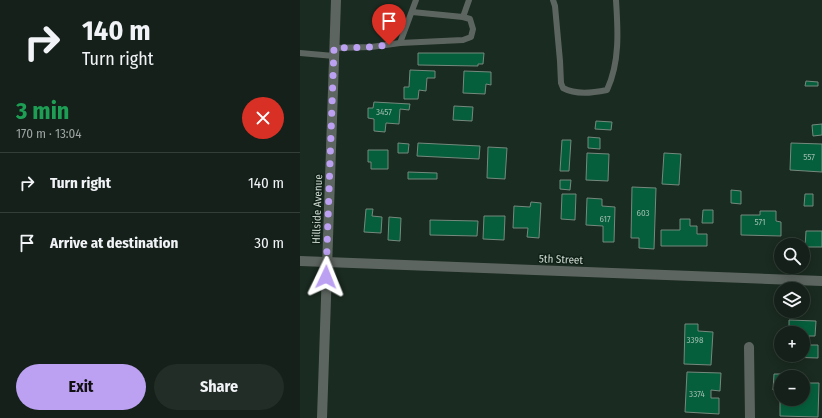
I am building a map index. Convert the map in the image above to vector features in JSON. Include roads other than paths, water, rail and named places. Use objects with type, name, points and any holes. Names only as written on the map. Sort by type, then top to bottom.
[{"type":"street","name":"Hillside Avenue","points":[[322,418],[336,0]]},
{"type":"street","name":"5th Street","points":[[300,261],[822,281]]},
{"type":"street","points":[[749,347],[750,418]]},
{"type":"lane","points":[[400,43],[416,0]]},
{"type":"lane","points":[[463,16],[469,0]]},
{"type":"lane","points":[[553,0],[555,6],[561,83],[563,88],[570,91],[593,93],[607,90],[613,77],[617,47],[616,0]]},
{"type":"lane","points":[[300,53],[334,52],[400,43],[462,40],[471,37],[473,29],[470,19],[463,16],[412,12]]}]
